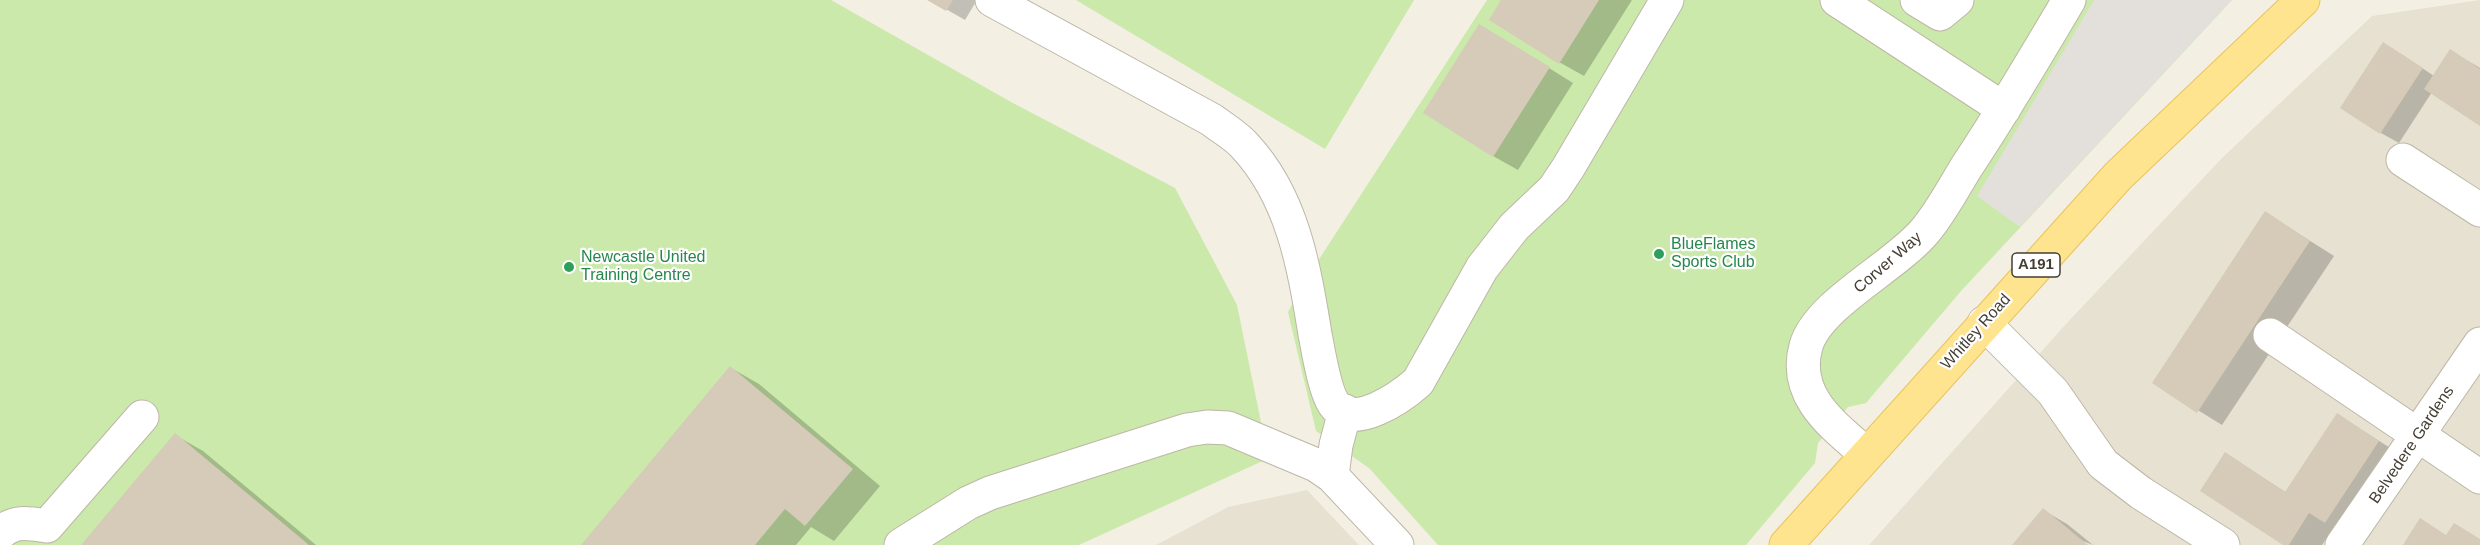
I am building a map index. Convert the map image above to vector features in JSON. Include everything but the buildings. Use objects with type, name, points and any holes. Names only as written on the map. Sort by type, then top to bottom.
[{"type":"main road","name":"Whitley Road","points":[[1785,545],[2118,176],[2302,0]]},
{"type":"street","points":[[992,0],[1212,120],[1244,144],[1272,183],[1287,211],[1304,272],[1320,359],[1334,405],[1357,415],[1374,411],[1402,396],[1418,382],[1482,268],[1514,227],[1554,189],[1568,168],[1667,0]]},
{"type":"street","points":[[1837,0],[2004,109]]},
{"type":"street","points":[[1917,0],[1940,14],[1957,0]]},
{"type":"street","name":"Corver Way","points":[[1866,454],[1823,416],[1808,393],[1804,371],[1806,346],[1822,317],[1897,260],[1926,230],[2004,109],[2069,0]]},
{"type":"street","points":[[2403,160],[2480,210]]},
{"type":"street","points":[[1984,323],[2053,392],[2103,464],[2141,493],[2223,545]]},
{"type":"street","points":[[2270,335],[2480,477]]},
{"type":"street","name":"Belvedere Gardens","points":[[2342,545],[2480,344]]},
{"type":"street","points":[[1332,476],[1336,445],[1345,411]]},
{"type":"street","points":[[0,533],[11,524],[47,526],[142,417]]},
{"type":"street","points":[[901,545],[968,503],[990,493],[1187,430],[1207,427],[1227,428],[1253,437],[1316,465],[1332,476],[1397,545]]},
{"type":"shaded area","points":[[2094,0],[2232,0],[2020,227],[1977,196]]},
{"type":"shaded area","points":[[2480,0],[2480,545],[1869,545],[2066,324],[2221,159],[2372,16]]},
{"type":"shaded area","points":[[1307,490],[1359,545],[1156,545],[1228,507]]},
{"type":"green space","name":"Newcastle United Training Centre","points":[[0,0],[831,0],[1011,102],[1175,188],[1237,305],[1263,432],[1280,453],[1079,545],[0,545]]},
{"type":"green space","points":[[1076,0],[1414,0],[1325,149]]},
{"type":"green space","name":"BlueFlames Sports Club","points":[[1487,0],[2232,0],[1961,291],[1866,403],[1848,407],[1818,443],[1815,463],[1746,545],[1438,545],[1369,468],[1316,431],[1288,312],[1305,281]]},
{"type":"place","name":"BlueFlames Sports Club","points":[[1659,254]]},
{"type":"place","name":"Newcastle United Training Centre","points":[[569,267]]}]
